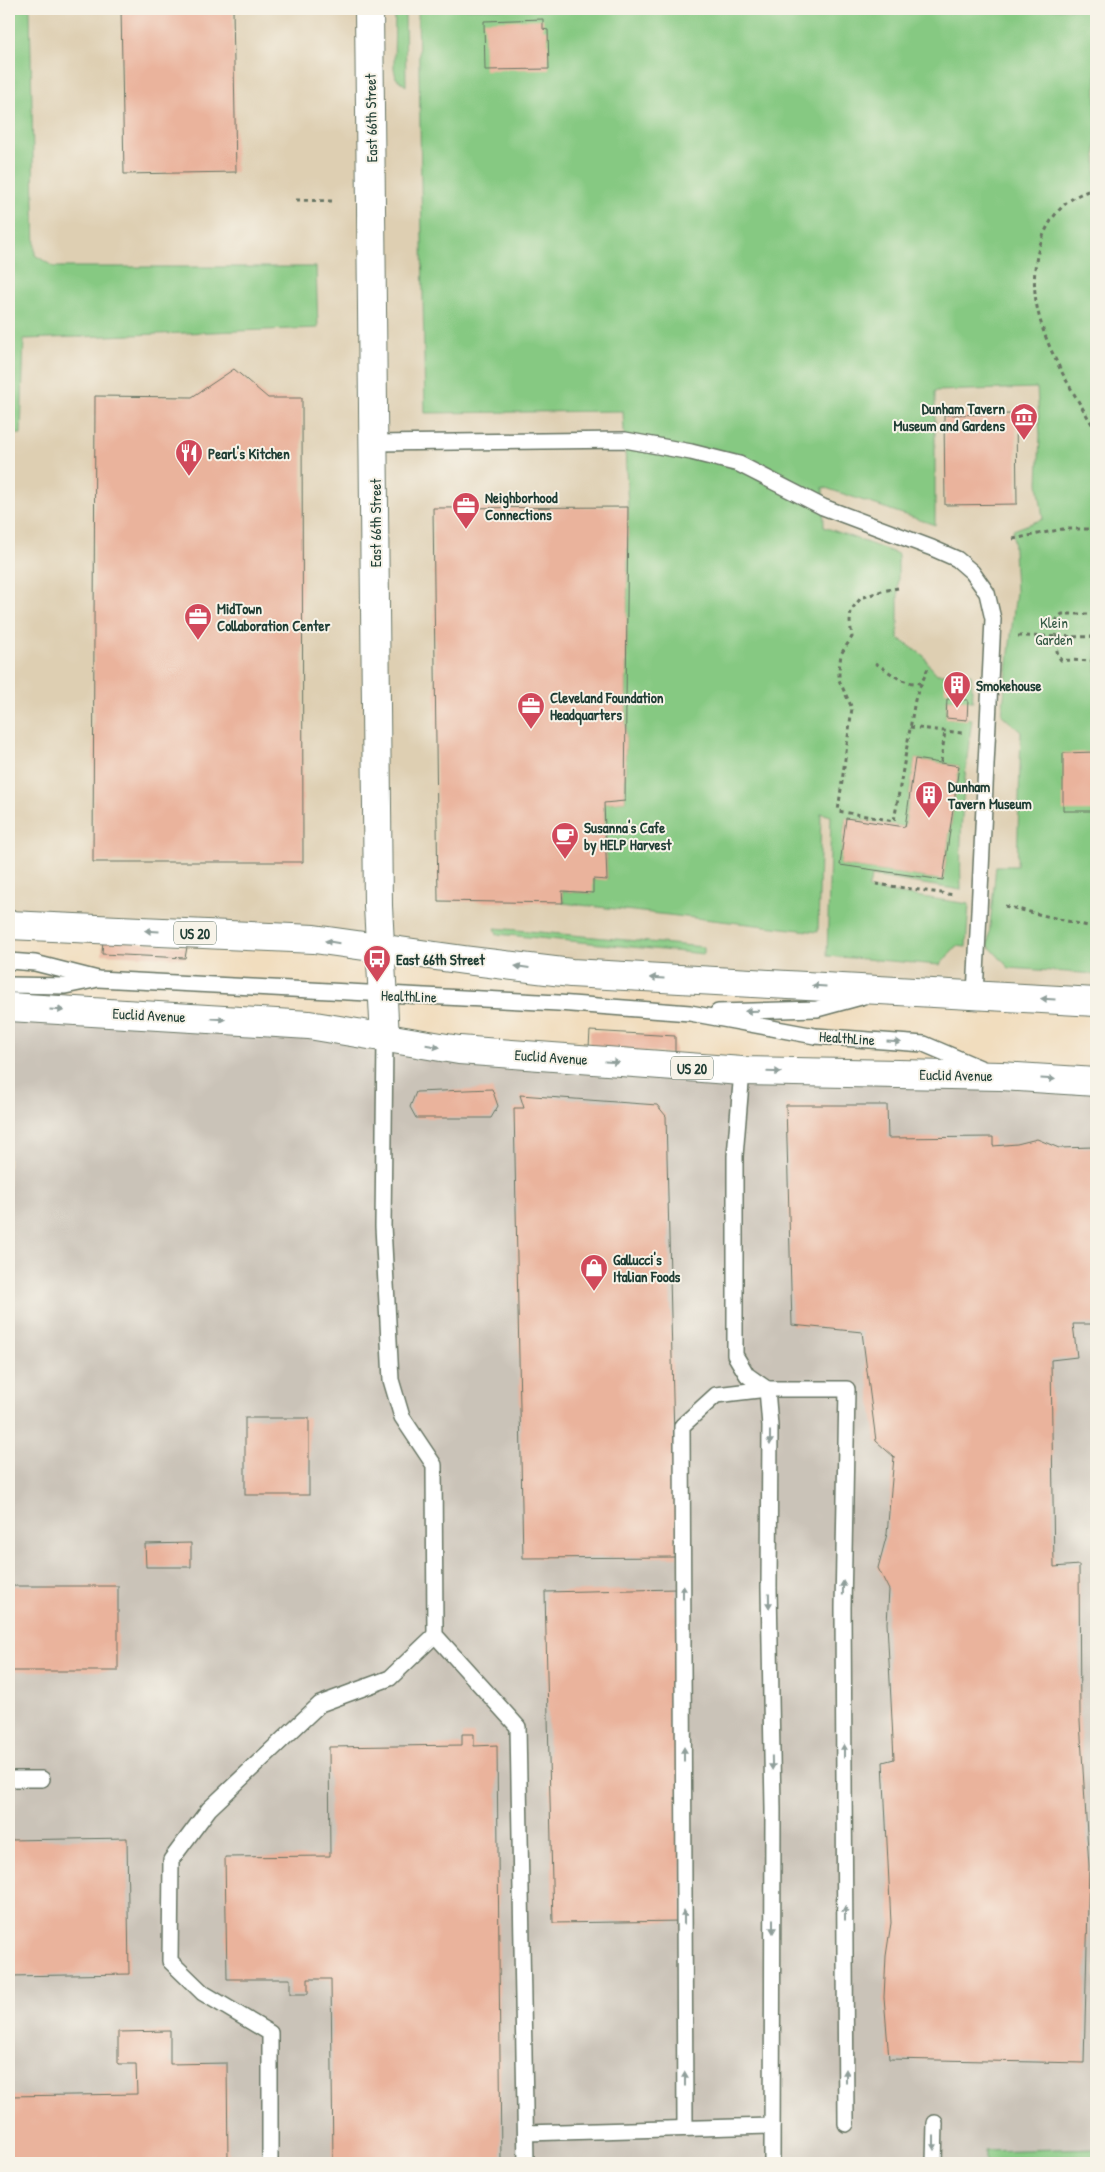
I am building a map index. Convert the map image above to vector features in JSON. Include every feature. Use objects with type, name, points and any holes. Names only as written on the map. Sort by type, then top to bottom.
[{"type":"main road","name":"East 66th Street","points":[[369,9],[380,949],[385,1038]]},
{"type":"main road","name":"US 20","points":[[9,925],[314,939],[571,973],[1096,1002]]},
{"type":"main road","name":"Euclid Avenue","points":[[9,1007],[309,1026],[459,1050],[742,1071],[1001,1076],[1096,1082]]},
{"type":"lane","points":[[375,443],[625,440],[691,452],[739,464],[823,507],[957,559],[972,572],[987,593],[992,619],[975,995]]},
{"type":"lane","name":"HealthLine","points":[[9,961],[36,963],[98,979],[558,1003],[690,1014],[814,1036],[924,1044],[1001,1076]]},
{"type":"lane","name":"HealthLine","points":[[9,985],[65,986],[98,979]]},
{"type":"lane","name":"HealthLine","points":[[690,1014],[817,1009],[886,990]]},
{"type":"lane","points":[[385,1038],[383,1226],[391,1380],[402,1417],[434,1465],[435,1635],[518,1727],[526,2163]]},
{"type":"lane","points":[[742,1071],[735,1156],[735,1355],[747,1375],[767,1389]]},
{"type":"lane","points":[[767,1389],[770,1426],[769,1588],[773,1809],[772,2163]]},
{"type":"lane","points":[[685,2128],[682,1426],[716,1395],[767,1389],[847,1389],[843,1608],[846,2124]]},
{"type":"lane","points":[[270,2163],[270,2034],[203,1993],[170,1961],[171,1860],[209,1809],[320,1704],[390,1678],[435,1635]]},
{"type":"lane","points":[[9,1779],[42,1779]]},
{"type":"lane","points":[[934,2123],[934,2163]]},
{"type":"lane","points":[[526,2133],[772,2126]]},
{"type":"path","points":[[1096,189],[1086,191],[1064,204],[1048,225],[1037,251],[1033,276],[1035,301],[1043,330],[1062,372],[1096,431]]},
{"type":"path","points":[[296,200],[332,201]]},
{"type":"path","points":[[1013,539],[1063,529],[1096,529]]},
{"type":"path","points":[[898,588],[861,598],[851,610],[852,637],[841,654],[838,670],[839,680],[852,708],[838,811],[894,821],[910,727],[920,683],[929,665]]},
{"type":"path","points":[[1096,614],[1062,614],[1057,619],[1056,636],[1056,654],[1061,660],[1096,661]]},
{"type":"path","points":[[1012,636],[1096,637]]},
{"type":"path","points":[[875,663],[887,669],[900,680],[910,684],[920,683]]},
{"type":"path","points":[[910,727],[970,734]]},
{"type":"path","points":[[941,762],[945,732]]},
{"type":"shaded area","points":[[9,9],[1096,9],[1096,1002],[9,925]]},
{"type":"shaded area","points":[[9,1007],[385,1038],[1096,1082],[1096,2163],[9,2163]]},
{"type":"green space","points":[[9,9],[30,9],[35,255],[54,267],[316,267],[318,328],[24,339],[21,434],[9,434]]},
{"type":"green space","points":[[395,9],[405,9],[406,86],[396,78],[394,68]]},
{"type":"green space","name":"Klein Garden","points":[[418,9],[1096,9],[1096,974],[1009,968],[988,945],[996,866],[1017,866],[1021,732],[1002,715],[1016,591],[1013,530],[1043,519],[1038,483],[1040,435],[1037,388],[935,391],[935,525],[823,487],[824,527],[898,554],[898,638],[924,656],[937,674],[971,674],[973,701],[947,699],[946,718],[972,719],[963,804],[961,890],[872,876],[868,889],[969,904],[966,947],[956,946],[940,965],[827,956],[831,816],[821,813],[818,932],[563,903],[562,891],[592,893],[593,879],[607,879],[604,803],[625,801],[628,507],[623,411],[425,413]],"holes":[[[915,759],[959,766],[943,880],[840,865],[846,818],[905,827]]]},
{"type":"green space","points":[[495,928],[704,947],[704,954],[497,934]]},
{"type":"green space","points":[[1096,2148],[1096,2163],[985,2163],[985,2151]]},
{"type":"building","points":[[121,9],[233,9],[236,172],[124,174]]},
{"type":"building","points":[[543,19],[543,29],[548,30],[549,69],[485,70],[484,21]]},
{"type":"building","name":"MidTown Collaboration Center","points":[[234,369],[268,398],[302,398],[303,862],[93,862],[95,396],[192,397]]},
{"type":"building","points":[[1016,414],[1017,504],[945,505],[944,415]]},
{"type":"building","name":"Cleveland Foundation Headquarters","points":[[628,507],[625,801],[604,803],[607,880],[593,879],[593,893],[562,891],[563,903],[438,901],[433,508]]},
{"type":"building","points":[[945,683],[953,683],[953,691],[945,691]]},
{"type":"building","name":"Smokehouse","points":[[947,699],[968,700],[967,720],[946,718]]},
{"type":"building","points":[[1096,752],[1096,811],[1063,811],[1063,753]]},
{"type":"building","name":"Dunham Tavern Museum","points":[[915,759],[959,766],[943,880],[840,865],[846,818],[905,827]]},
{"type":"building","points":[[103,939],[187,947],[185,958],[102,954]]},
{"type":"building","points":[[590,1031],[675,1036],[675,1054],[589,1047]]},
{"type":"building","points":[[492,1089],[498,1106],[491,1118],[416,1118],[410,1107],[416,1092]]},
{"type":"building","name":"Gallucci's Italian Foods","points":[[520,1095],[657,1105],[666,1116],[677,1557],[523,1558],[514,1108],[524,1108]]},
{"type":"building","points":[[786,1105],[887,1105],[888,1138],[993,1137],[993,1146],[1017,1144],[1037,1139],[1059,1148],[1093,1147],[1096,1157],[1096,1324],[1073,1324],[1077,1357],[1051,1360],[1054,1567],[1079,1565],[1080,1721],[1089,1866],[1084,2063],[889,2059],[884,1997],[886,1956],[891,1923],[883,1762],[894,1759],[887,1623],[889,1590],[878,1568],[887,1534],[894,1457],[876,1441],[862,1332],[792,1325]]},
{"type":"building","points":[[245,1418],[309,1418],[309,1495],[245,1495]]},
{"type":"building","points":[[191,1543],[191,1567],[146,1567],[145,1544]]},
{"type":"building","points":[[9,1586],[118,1586],[118,1671],[9,1671]]},
{"type":"building","points":[[676,1589],[682,1921],[553,1923],[545,1592]]},
{"type":"building","points":[[462,1734],[474,1734],[474,1746],[497,1745],[501,2163],[333,2163],[331,1979],[308,1979],[308,1994],[290,1994],[290,1979],[227,1979],[225,1857],[330,1856],[329,1747],[462,1745]]},
{"type":"building","points":[[127,1838],[129,1974],[9,1976],[9,1840]]},
{"type":"building","points":[[170,2031],[170,2064],[227,2063],[228,2163],[9,2163],[9,2096],[137,2094],[136,2064],[118,2064],[118,2032]]},
{"type":"place","name":"Dunham Tavern Museum and Gardens","points":[[1024,441]]},
{"type":"place","name":"Pearl's Kitchen","points":[[189,477]]},
{"type":"place","name":"Neighborhood Connections","points":[[466,530]]},
{"type":"place","name":"MidTown Collaboration Center","points":[[198,641]]},
{"type":"place","name":"Smokehouse","points":[[957,709]]},
{"type":"place","name":"Cleveland Foundation Headquarters","points":[[531,730]]},
{"type":"place","name":"Dunham Tavern Museum","points":[[929,819]]},
{"type":"place","name":"Susanna's Cafe by HELP Harvest","points":[[565,860]]},
{"type":"place","name":"East 66th Street","points":[[377,983]]},
{"type":"place","name":"Gallucci's Italian Foods","points":[[594,1292]]}]
